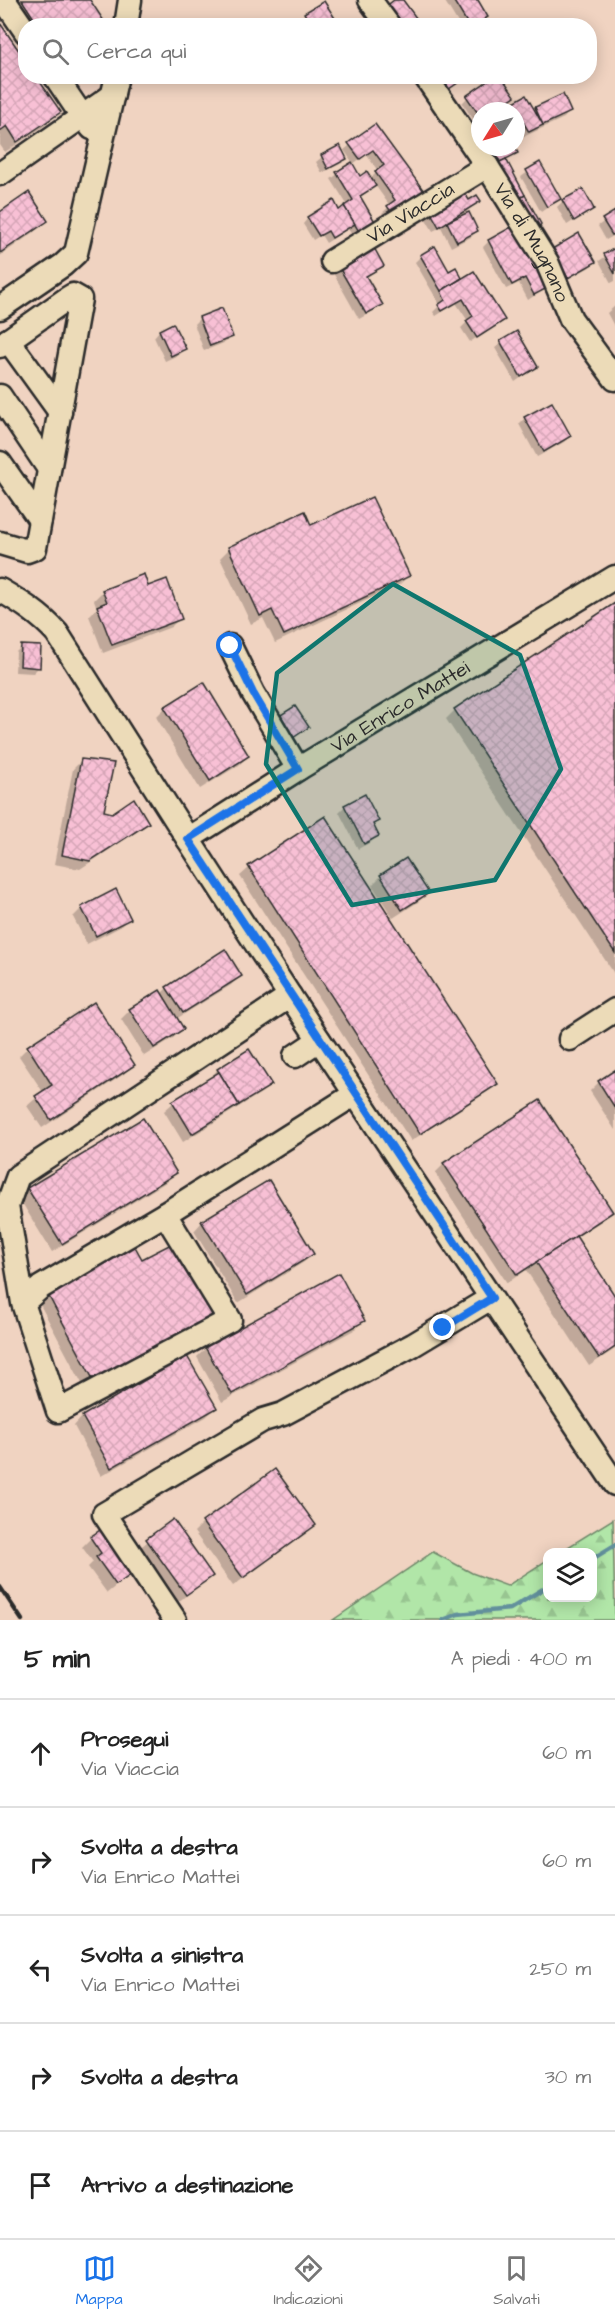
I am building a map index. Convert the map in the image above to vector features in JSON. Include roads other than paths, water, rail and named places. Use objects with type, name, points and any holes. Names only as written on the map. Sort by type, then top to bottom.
[{"type":"street","points":[[4,0],[18,21]]},
{"type":"street","points":[[127,18],[130,0]]},
{"type":"street","points":[[370,0],[383,18]]},
{"type":"street","points":[[60,84],[88,124],[104,135]]},
{"type":"street","name":"Via di Mugnano","points":[[431,84],[487,166],[547,262],[571,319],[615,379]]},
{"type":"street","points":[[0,174],[82,116],[115,86]]},
{"type":"street","points":[[0,308],[63,265],[76,253],[115,86]]},
{"type":"street","name":"Via Viaccia","points":[[332,261],[487,166]]},
{"type":"street","points":[[21,294],[38,319]]},
{"type":"street","points":[[1,542],[31,551],[35,548],[60,412],[80,299],[74,296],[4,343],[60,412]]},
{"type":"street","points":[[0,396],[49,469]]},
{"type":"street","points":[[0,463],[40,520]]},
{"type":"street","name":"Via Enrico Mattei","points":[[188,839],[298,769],[615,577]]},
{"type":"street","points":[[0,590],[28,605],[57,633],[290,996],[615,1484]]},
{"type":"street","points":[[230,646],[253,693],[298,769]]},
{"type":"street","points":[[165,1214],[230,1320],[58,1411],[23,1303],[7,1206],[18,1176],[290,996]]},
{"type":"street","points":[[570,1040],[615,1010]]},
{"type":"street","points":[[296,1056],[319,1040]]},
{"type":"street","points":[[23,1303],[41,1287],[165,1214],[355,1094]]},
{"type":"street","points":[[175,1620],[104,1514],[263,1420],[283,1414],[413,1345],[492,1298]]},
{"type":"waterway","points":[[597,1556],[615,1545]]},
{"type":"waterway","points":[[443,1620],[458,1614],[510,1609],[543,1589]]},
{"type":"railway","points":[[0,1587],[22,1620]]}]
